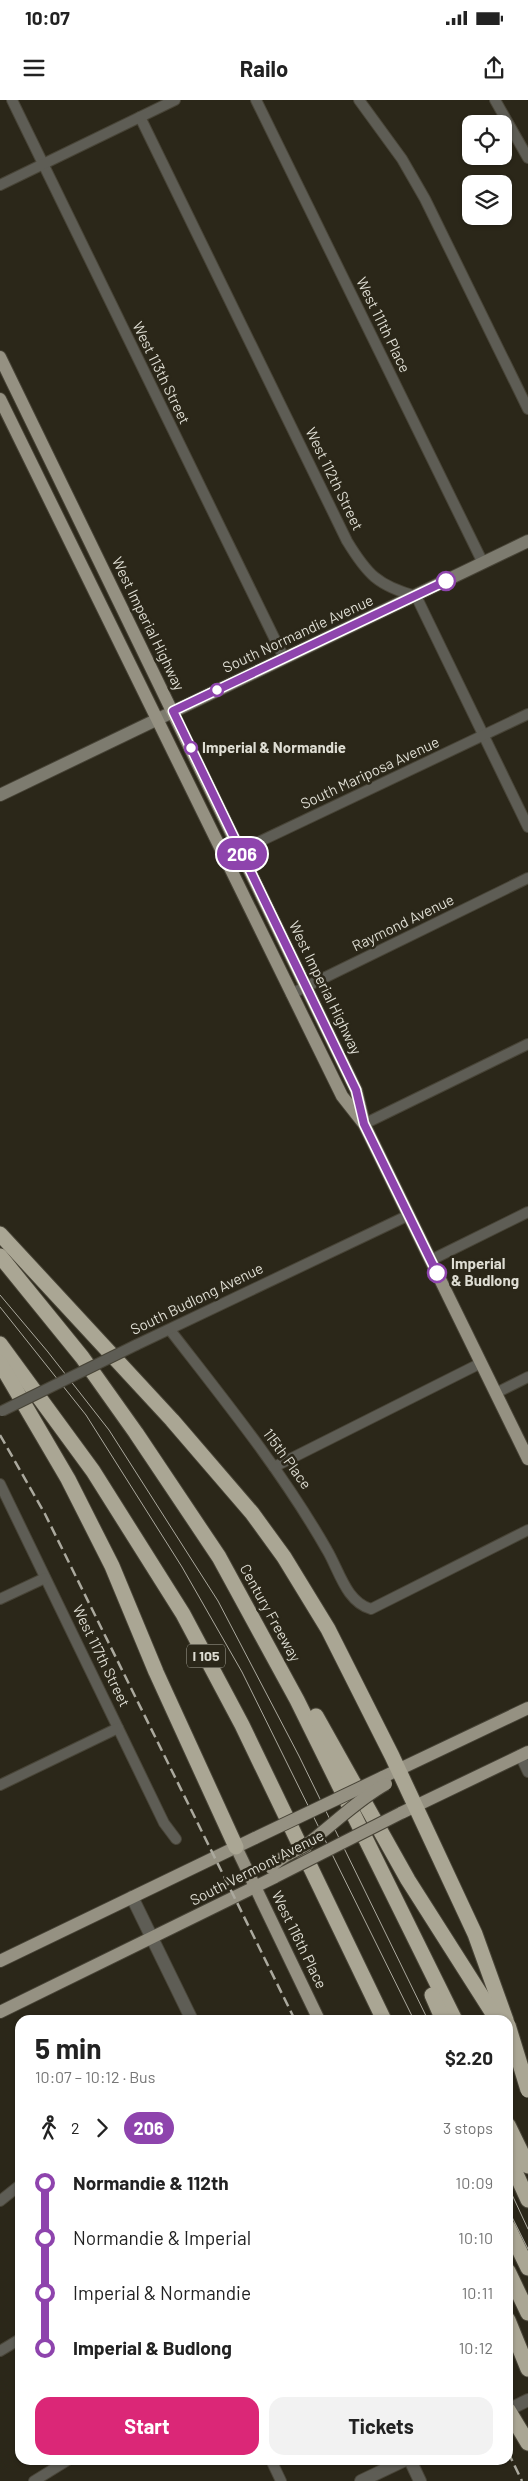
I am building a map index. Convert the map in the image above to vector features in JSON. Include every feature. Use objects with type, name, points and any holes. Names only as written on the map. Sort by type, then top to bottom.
[{"type":"highway","points":[[0,1234],[172,1420],[252,1513],[309,1595],[398,1769],[408,1810],[464,1909],[485,1958],[504,2015]]},
{"type":"highway","name":"Century Freeway","points":[[0,1256],[82,1358],[136,1433],[219,1557],[277,1660],[453,2015]]},
{"type":"highway","name":"I 105","points":[[0,1344],[93,1471],[183,1614],[242,1725],[382,2015]]},
{"type":"highway","points":[[0,1363],[68,1480],[112,1566],[156,1672],[236,1847]]},
{"type":"highway","points":[[219,1557],[273,1640],[408,1880],[494,2015]]},
{"type":"highway","points":[[367,1842],[441,2015]]},
{"type":"highway","points":[[371,1992],[387,2015]]},
{"type":"highway","points":[[513,2041],[528,2090]]},
{"type":"highway","points":[[513,2044],[528,2068]]},
{"type":"highway","points":[[513,2135],[528,2166]]},
{"type":"highway","points":[[513,2167],[528,2200]]},
{"type":"highway","points":[[513,2238],[528,2268]]},
{"type":"highway","points":[[513,2282],[528,2313]]},
{"type":"highway","points":[[513,2332],[528,2369]]},
{"type":"highway","points":[[513,2418],[528,2443]]},
{"type":"main road","name":"West Imperial Highway","points":[[0,357],[356,1090],[364,1124]]},
{"type":"main road","name":"West Imperial Highway","points":[[0,399],[158,718],[302,1017],[342,1096],[364,1124],[528,1459]]},
{"type":"main road","name":"South Normandie Avenue","points":[[0,795],[528,541]]},
{"type":"main road","points":[[302,1017],[314,1022],[338,1071],[356,1090]]},
{"type":"main road","name":"South Vermont Avenue","points":[[0,1961],[255,1838],[384,1780],[398,1769],[528,1708]]},
{"type":"main road","name":"South Vermont Avenue","points":[[0,2012],[255,1888],[273,1872],[524,1754]]},
{"type":"main road","points":[[273,1872],[274,1863],[297,1851],[327,1829],[384,1780]]},
{"type":"main road","name":"West 116th Place","points":[[236,1847],[317,2015]]},
{"type":"street","name":"West 113th Street","points":[[12,100],[284,658]]},
{"type":"street","points":[[0,184],[175,100]]},
{"type":"street","name":"West 111th Place","points":[[256,100],[483,563]]},
{"type":"street","points":[[359,100],[402,158],[425,199],[528,409]]},
{"type":"street","points":[[495,100],[528,158]]},
{"type":"street","name":"West 112th Street","points":[[140,117],[347,541],[359,560],[381,582],[393,590],[416,596]]},
{"type":"street","points":[[416,596],[528,828]]},
{"type":"street","name":"South Mariposa Avenue","points":[[225,858],[528,714]]},
{"type":"street","name":"Raymond Avenue","points":[[291,994],[528,878]]},
{"type":"street","points":[[364,1124],[528,1044]]},
{"type":"street","points":[[431,1260],[528,1212]]},
{"type":"street","name":"South Budlong Avenue","points":[[1,1411],[409,1215]]},
{"type":"street","name":"115th Place","points":[[170,1330],[274,1467],[306,1513],[348,1591],[361,1606],[371,1609],[528,1530]]},
{"type":"street","points":[[274,1467],[481,1364]]},
{"type":"street","points":[[496,1393],[528,1377]]},
{"type":"street","name":"West 117th Street","points":[[0,1484],[164,1823],[176,1839]]},
{"type":"street","points":[[0,1599],[45,1578]]},
{"type":"street","points":[[0,1785],[118,1728]]},
{"type":"street","points":[[524,1754],[528,1772]]},
{"type":"street","points":[[132,1897],[190,2015]]},
{"type":"street","points":[[0,2201],[15,2188]]},
{"type":"street","points":[[0,2351],[15,2342]]},
{"type":"street","points":[[513,2408],[528,2400]]},
{"type":"street","points":[[34,2481],[60,2465]]},
{"type":"street","points":[[273,2465],[281,2481]]},
{"type":"street","points":[[361,2481],[395,2465]]},
{"type":"street","points":[[412,2465],[420,2481]]},
{"type":"tram line","points":[[0,1295],[48,1352],[109,1430],[218,1601],[299,1756],[426,2015]]},
{"type":"tram line","points":[[0,1307],[86,1415],[182,1567],[242,1672],[412,2015]]},
{"type":"tram line","points":[[513,2197],[528,2229]]},
{"type":"tram line","points":[[513,2219],[528,2249]]},
{"type":"railway","points":[[0,1435],[45,1514],[293,2015]]},
{"type":"railway","points":[[513,2462],[522,2481]]},
{"type":"bus line","name":"206","points":[[437,1273],[364,1124],[356,1090],[173,711],[446,581]]},
{"type":"place","name":"Imperial & Normandie","points":[[191,748]]},
{"type":"place","name":"Imperial & Budlong","points":[[437,1273]]}]
